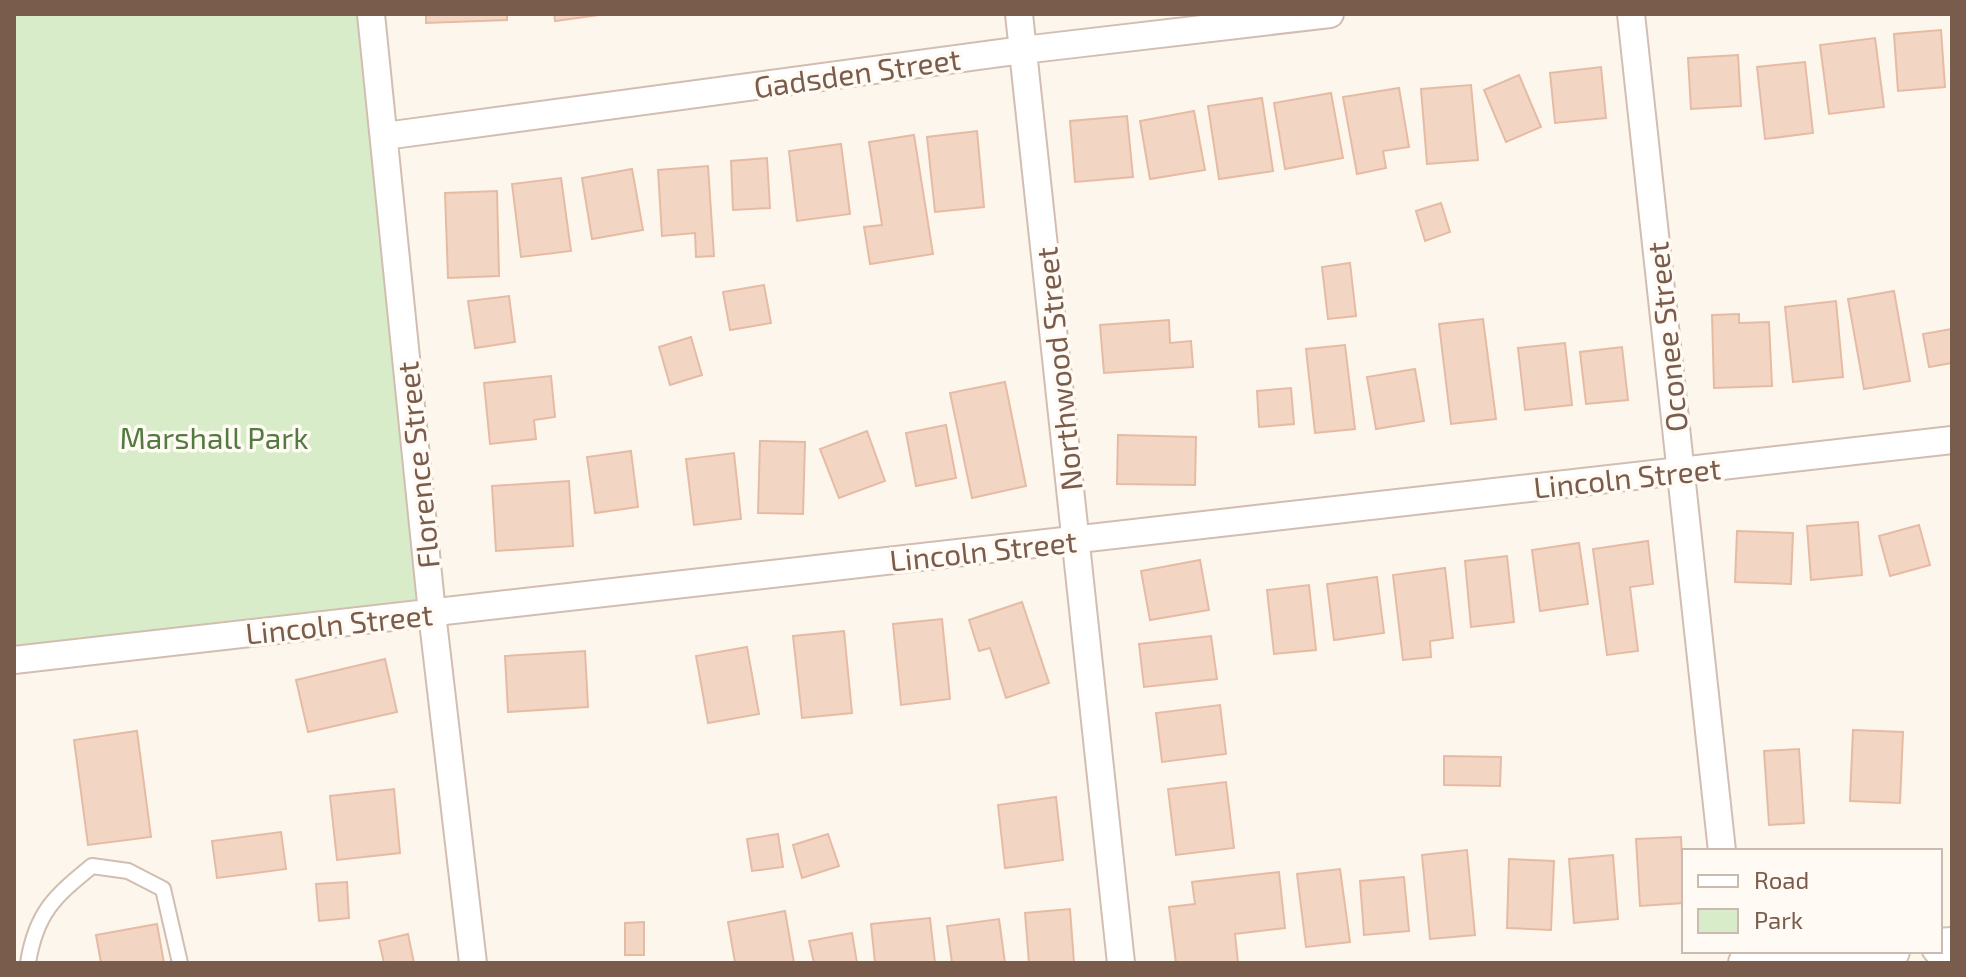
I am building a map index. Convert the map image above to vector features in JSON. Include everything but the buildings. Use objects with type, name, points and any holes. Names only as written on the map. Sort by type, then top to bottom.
[{"type":"street","name":"Florence Street","points":[[371,14],[432,613],[473,963]]},
{"type":"street","name":"Northwood Street","points":[[1019,14],[1121,963]]},
{"type":"street","name":"Gadsden Street","points":[[385,136],[1023,50],[1330,14]]},
{"type":"street","name":"Oconee Street","points":[[1631,14],[1722,849]]},
{"type":"street","name":"Lincoln Street","points":[[14,660],[1952,440]]},
{"type":"street","points":[[1747,963],[1867,953]]},
{"type":"lane","points":[[28,963],[34,929],[60,892],[92,866],[128,871],[163,889],[180,963]]},
{"type":"green space","name":"Marshall Park","points":[[14,14],[371,14],[432,613],[14,660]]}]
